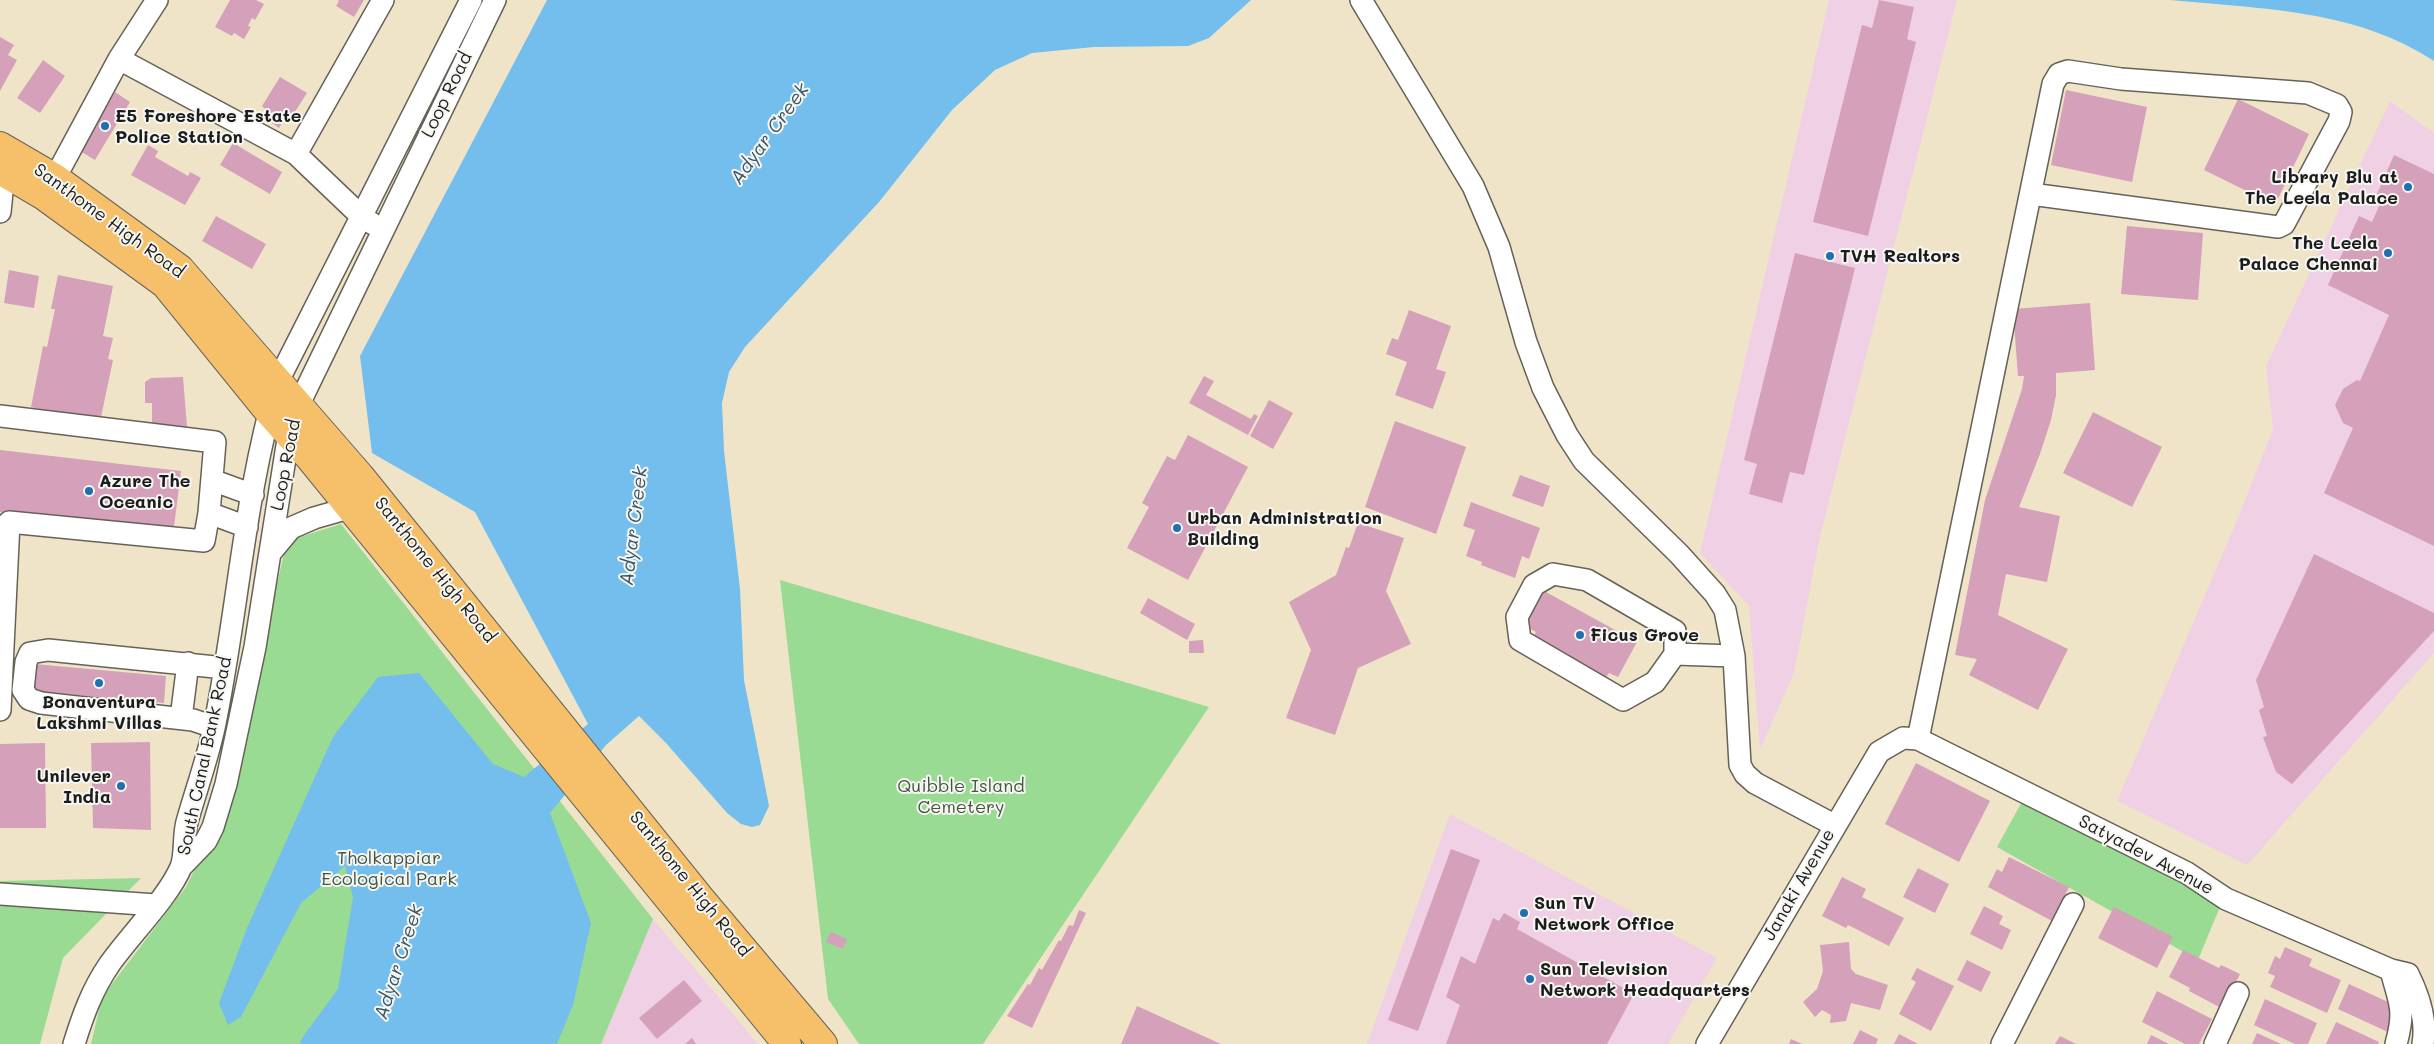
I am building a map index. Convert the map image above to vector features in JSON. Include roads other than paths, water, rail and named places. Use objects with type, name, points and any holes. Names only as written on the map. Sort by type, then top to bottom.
[{"type":"main road","name":"Santhome High Road","points":[[0,146],[55,178],[180,269],[299,404],[360,476],[689,905],[787,1044]]},
{"type":"main road","name":"Santhome High Road","points":[[2,172],[44,196],[166,284],[349,508],[689,905],[823,1044]]},
{"type":"street","points":[[55,178],[119,59],[157,0]]},
{"type":"street","points":[[296,154],[383,0]]},
{"type":"street","name":"Loop Road","points":[[278,381],[472,0]]},
{"type":"street","name":"Loop Road","points":[[181,867],[206,841],[226,784],[255,647],[289,433],[299,404],[495,0]]},
{"type":"street","points":[[1361,0],[1473,186],[1499,246],[1529,351],[1543,388],[1567,435],[1584,461],[1679,554],[1715,594],[1725,610],[1734,656],[1738,739],[1742,769],[1755,784],[1834,825]]},
{"type":"street","points":[[119,59],[296,154],[362,217],[383,230]]},
{"type":"street","points":[[1910,739],[2031,194],[2053,84],[2059,74],[2063,72],[2121,79],[2308,93],[2337,105],[2341,112],[2339,121],[2284,224],[2278,227],[2031,194]]},
{"type":"street","points":[[0,212],[2,172]]},
{"type":"street","name":"South Canal Bank Road","points":[[74,1044],[88,1000],[109,965],[156,905],[181,867],[186,824],[202,777],[214,727],[225,668],[246,527],[269,412],[278,381]]},
{"type":"street","points":[[0,416],[215,442],[209,514],[204,541],[9,522],[0,710]]},
{"type":"street","points":[[212,480],[253,495]]},
{"type":"street","points":[[271,552],[291,528],[314,518],[349,508]]},
{"type":"street","points":[[209,514],[246,527]]},
{"type":"street","points":[[1553,574],[1587,580],[1675,631],[1675,654],[1655,682],[1623,700],[1520,640],[1518,617],[1534,585],[1553,574]]},
{"type":"street","points":[[214,727],[181,718],[41,703],[29,699],[23,690],[26,662],[30,653],[48,650],[225,668]]},
{"type":"street","points":[[1675,654],[1734,656]]},
{"type":"street","points":[[181,718],[188,663]]},
{"type":"street","name":"Janaki Avenue","points":[[1707,1044],[1834,825],[1879,752],[1910,739]]},
{"type":"street","name":"Satyadev Avenue","points":[[1910,739],[2187,873],[2226,899],[2391,970],[2408,974],[2418,994],[2427,1039]]},
{"type":"street","points":[[0,894],[156,905]]},
{"type":"street","points":[[2002,1044],[2073,904]]},
{"type":"street","points":[[2391,970],[2401,1001],[2402,1024],[2396,1044]]},
{"type":"street","points":[[2215,1044],[2238,994]]},
{"type":"water","name":"Adyar Creek","points":[[547,0],[1251,0],[1209,38],[1188,46],[1094,47],[1032,53],[995,70],[952,110],[879,202],[745,347],[729,372],[722,403],[724,451],[740,589],[744,680],[769,806],[760,825],[752,827],[741,824],[727,813],[666,743],[639,716],[606,745],[550,813],[591,923],[573,1005],[557,1044],[300,1044],[302,1038],[338,989],[353,897],[345,866],[301,903],[241,1017],[228,1025],[219,1003],[247,928],[333,737],[378,677],[419,673],[493,764],[524,777],[588,724],[475,512],[372,453],[360,356]]},
{"type":"water","points":[[2170,0],[2434,0],[2434,61],[2404,44],[2340,21],[2306,14]]},
{"type":"place","name":"E5 Foreshore Estate Police Station","points":[[105,126]]},
{"type":"place","name":"Library Blu at The Leela Palace","points":[[2408,187]]},
{"type":"place","name":"The Leela Palace Chennai","points":[[2388,253]]},
{"type":"place","name":"TVH Realtors","points":[[1830,256]]},
{"type":"place","name":"Azure The Oceanic","points":[[89,491]]},
{"type":"place","name":"Urban Administration Building","points":[[1177,528]]},
{"type":"place","name":"Ficus Grove","points":[[1580,635]]},
{"type":"place","name":"Bonaventura Lakshmi Villas","points":[[99,683]]},
{"type":"place","name":"Unilever India","points":[[121,786]]},
{"type":"place","name":"Sun TV Network Office","points":[[1524,913]]},
{"type":"place","name":"Sun Television Network Headquarters","points":[[1530,979]]},
{"type":"park label","name":"Quibble Island Cemetery","points":[[961,796]]},
{"type":"park label","name":"Tholkappiar Ecological Park","points":[[389,868]]}]
